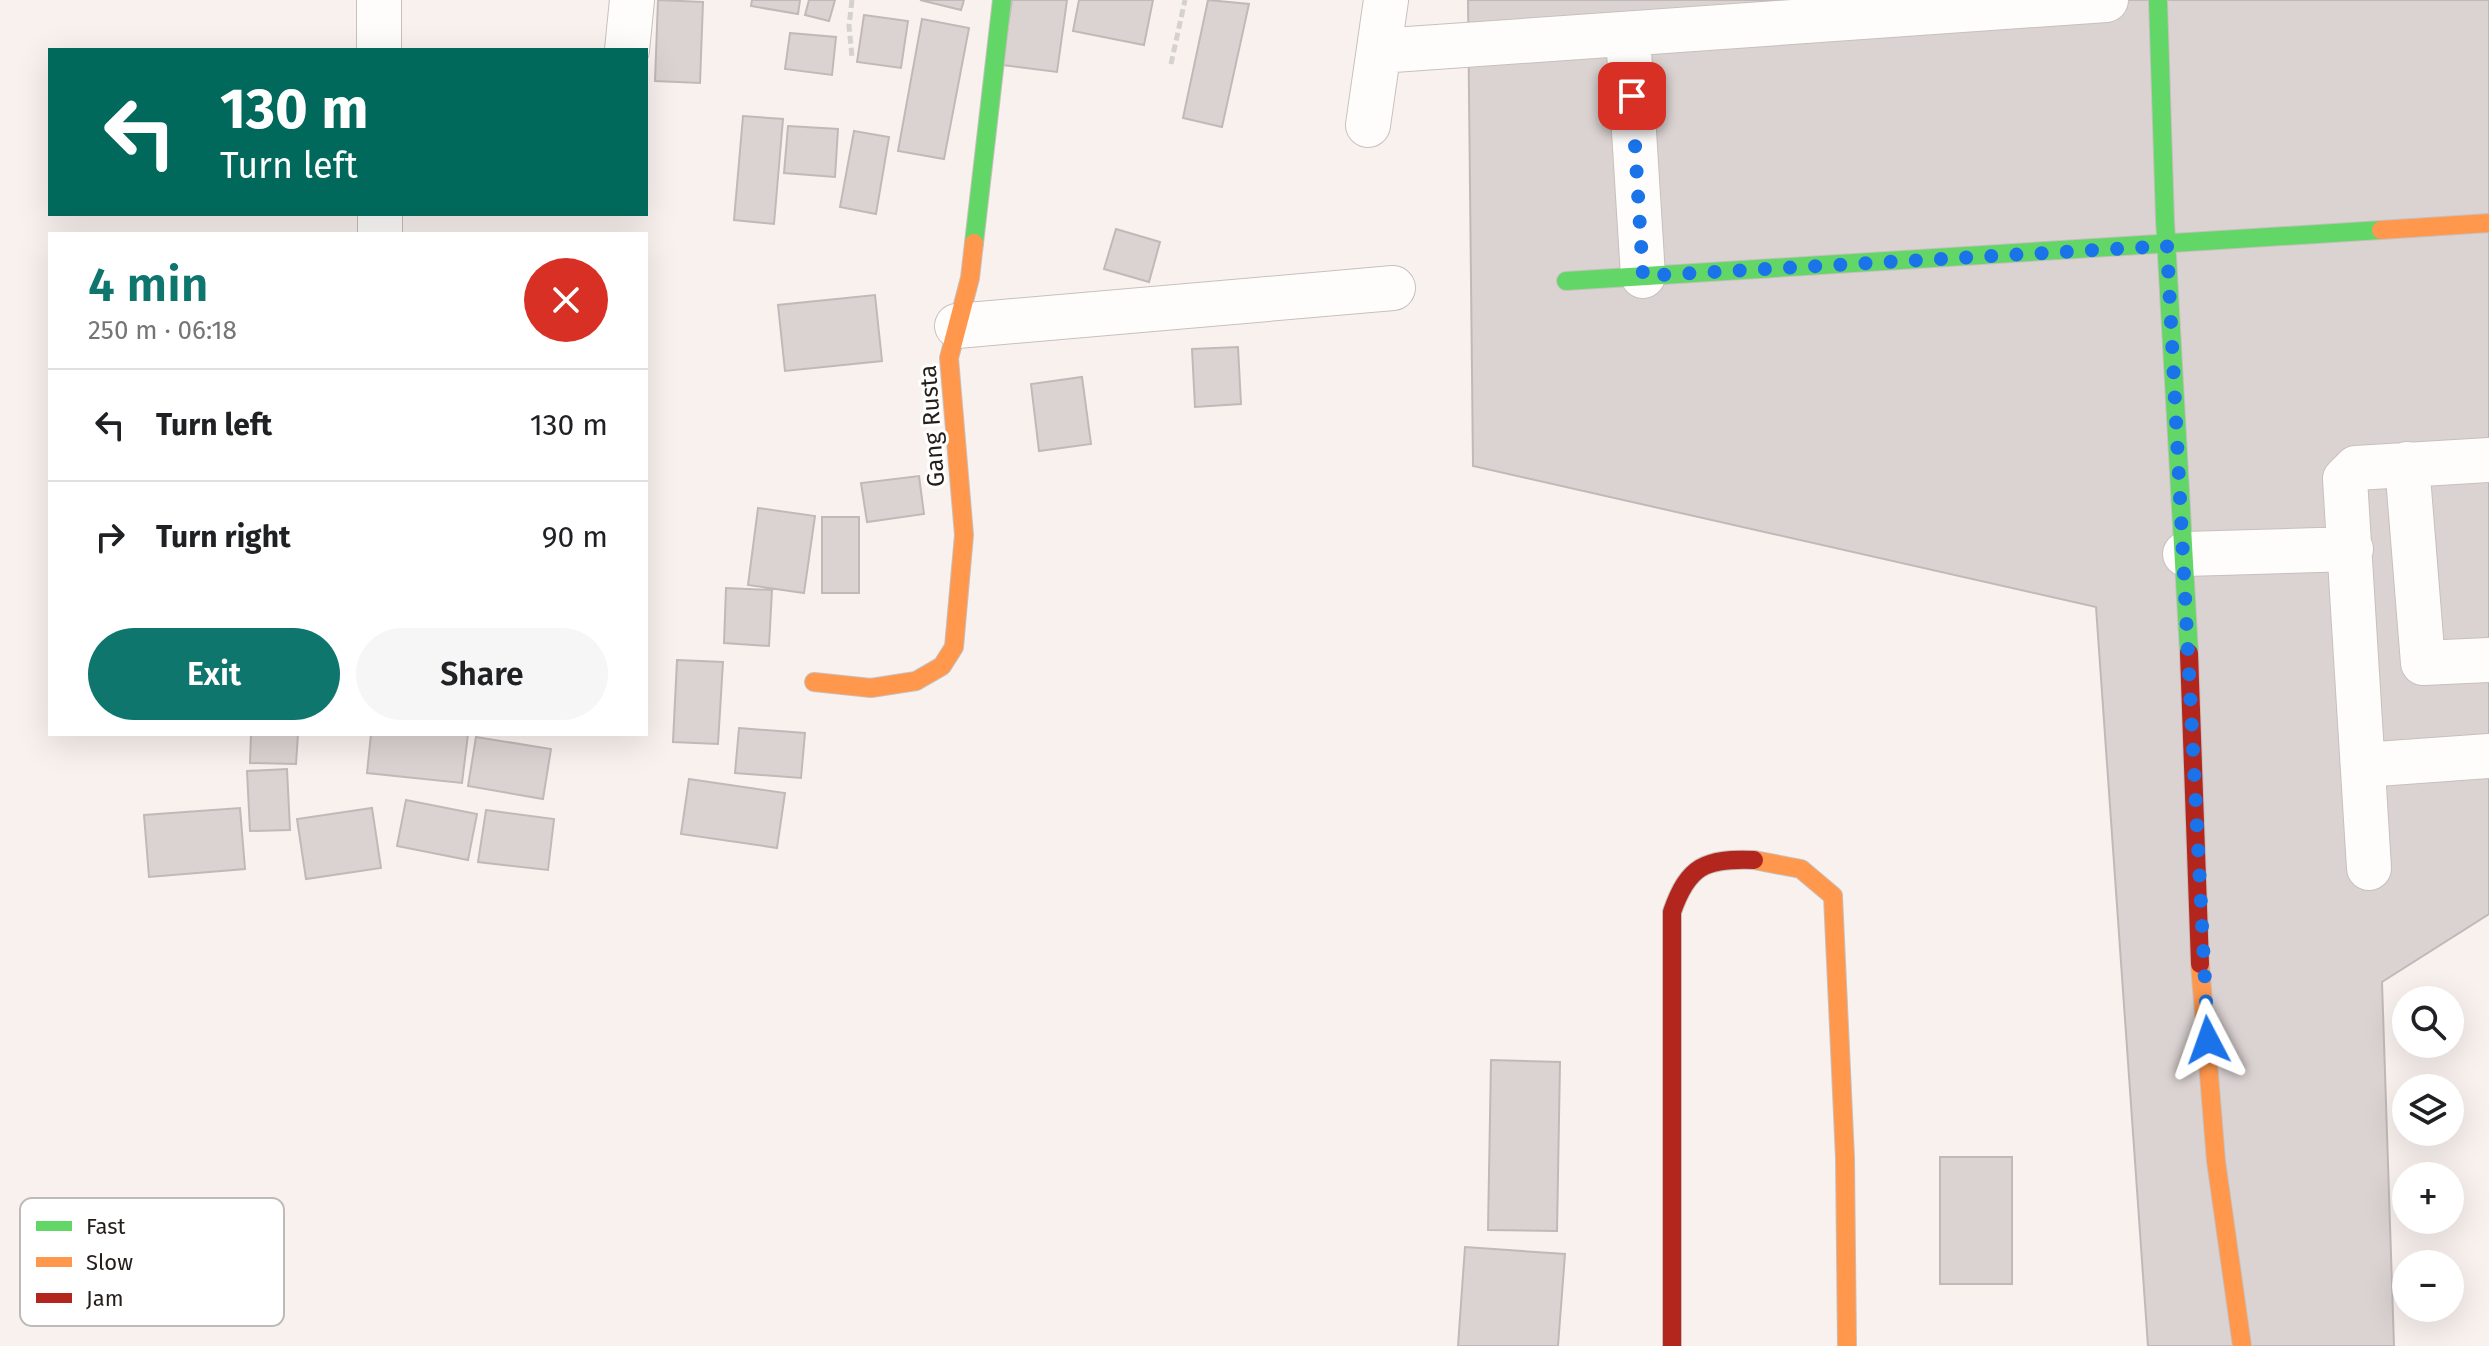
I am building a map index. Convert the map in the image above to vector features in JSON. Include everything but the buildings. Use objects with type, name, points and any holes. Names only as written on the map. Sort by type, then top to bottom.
[{"type":"street","points":[[379,0],[379,48]]},
{"type":"street","points":[[627,48],[632,0]]},
{"type":"street","name":"Gang Rusta","points":[[814,682],[871,688],[904,684],[930,675],[950,657],[957,636],[964,535],[948,380],[949,358],[970,278],[1002,0]]},
{"type":"street","points":[[1368,125],[1386,0]]},
{"type":"street","points":[[1379,51],[2106,0]]},
{"type":"street","points":[[2158,0],[2167,246],[2185,554],[2194,814],[2214,1136],[2229,1279],[2242,1346]]},
{"type":"street","points":[[1628,35],[1643,276]]},
{"type":"street","points":[[1566,281],[2167,246],[2489,223]]},
{"type":"street","points":[[957,326],[1393,288]]},
{"type":"street","points":[[2369,868],[2345,479],[2356,468],[2489,460]]},
{"type":"street","points":[[2407,464],[2423,663]]},
{"type":"street","points":[[2185,554],[2351,549]]},
{"type":"street","points":[[2358,667],[2489,660]]},
{"type":"street","points":[[2363,765],[2489,756]]},
{"type":"street","points":[[1672,1346],[1672,912],[1684,879],[1704,866],[1741,861],[1790,864],[1821,881],[1833,896],[1845,1158],[1847,1346]]},
{"type":"path","points":[[852,0],[849,26],[852,57]]},
{"type":"path","points":[[1171,64],[1185,0]]},
{"type":"traffic: fast","points":[[974,243],[1002,0]]},
{"type":"traffic: fast","points":[[2158,0],[2165,220],[2189,653]]},
{"type":"traffic: fast","points":[[1566,281],[2381,230]]},
{"type":"traffic: slow","points":[[2381,230],[2489,223]]},
{"type":"traffic: slow","points":[[814,682],[871,688],[916,681],[942,666],[954,647],[964,535],[949,358],[970,278],[974,243]]},
{"type":"traffic: slow","points":[[1754,860],[1801,869],[1833,896],[1845,1158],[1847,1346]]},
{"type":"traffic: slow","points":[[2200,964],[2216,1161],[2242,1346]]},
{"type":"traffic: jam","points":[[2189,653],[2200,964]]},
{"type":"traffic: jam","points":[[1672,1346],[1672,912],[1685,884],[1701,868],[1723,861],[1754,860]]},
{"type":"route","points":[[1632,96],[1643,276],[2167,246],[2208,1040]]}]
